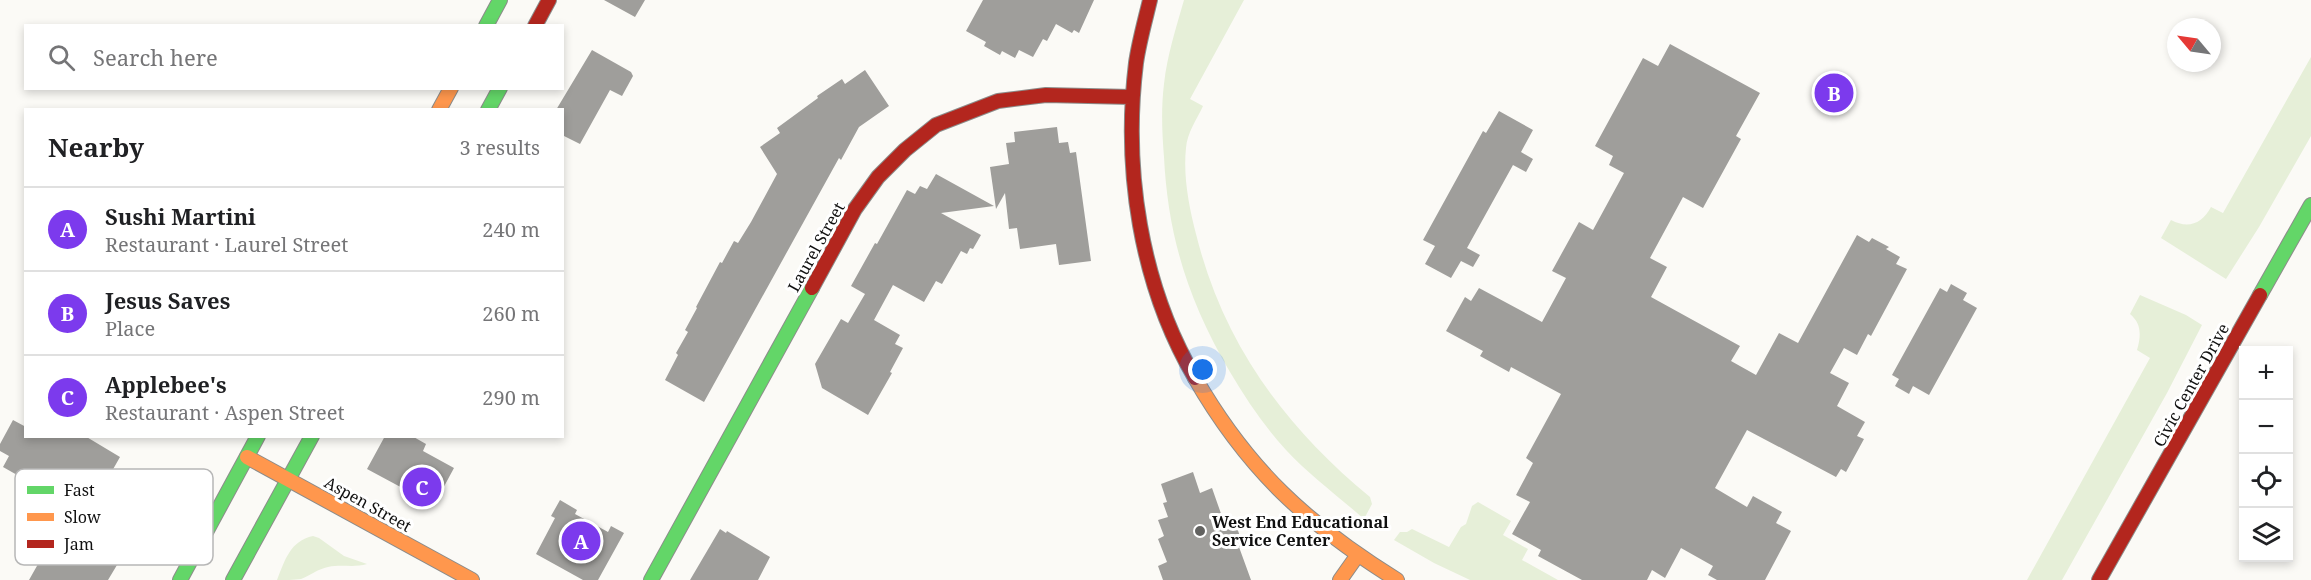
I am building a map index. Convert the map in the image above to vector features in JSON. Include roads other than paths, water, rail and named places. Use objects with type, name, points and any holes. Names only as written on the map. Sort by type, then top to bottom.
[{"type":"street","points":[[487,24],[500,0]]},
{"type":"street","points":[[536,24],[549,0]]},
{"type":"street","points":[[1150,0],[1138,45],[1131,97],[1132,162],[1140,227],[1155,288],[1180,350],[1214,410],[1256,466],[1305,514],[1357,556],[1397,580]]},
{"type":"street","points":[[440,108],[450,90]]},
{"type":"street","points":[[489,108],[499,90]]},
{"type":"street","name":"Laurel Street","points":[[651,580],[855,209],[878,177],[936,124],[998,100],[1046,94],[1131,97]]},
{"type":"street","name":"Civic Center Drive","points":[[2099,580],[2311,205]]},
{"type":"street","points":[[213,519],[257,438]]},
{"type":"street","points":[[233,580],[311,438]]},
{"type":"street","name":"Aspen Street","points":[[247,457],[472,580]]},
{"type":"street","points":[[1340,580],[1357,556]]},
{"type":"street","points":[[180,580],[188,565]]},
{"type":"place","name":"Jesus Saves","points":[[1834,93]]},
{"type":"place","name":"Applebee's","points":[[422,487]]},
{"type":"place","name":"West End Educational Service Center","points":[[1200,531]]},
{"type":"place","name":"Sushi Martini","points":[[581,541]]}]
